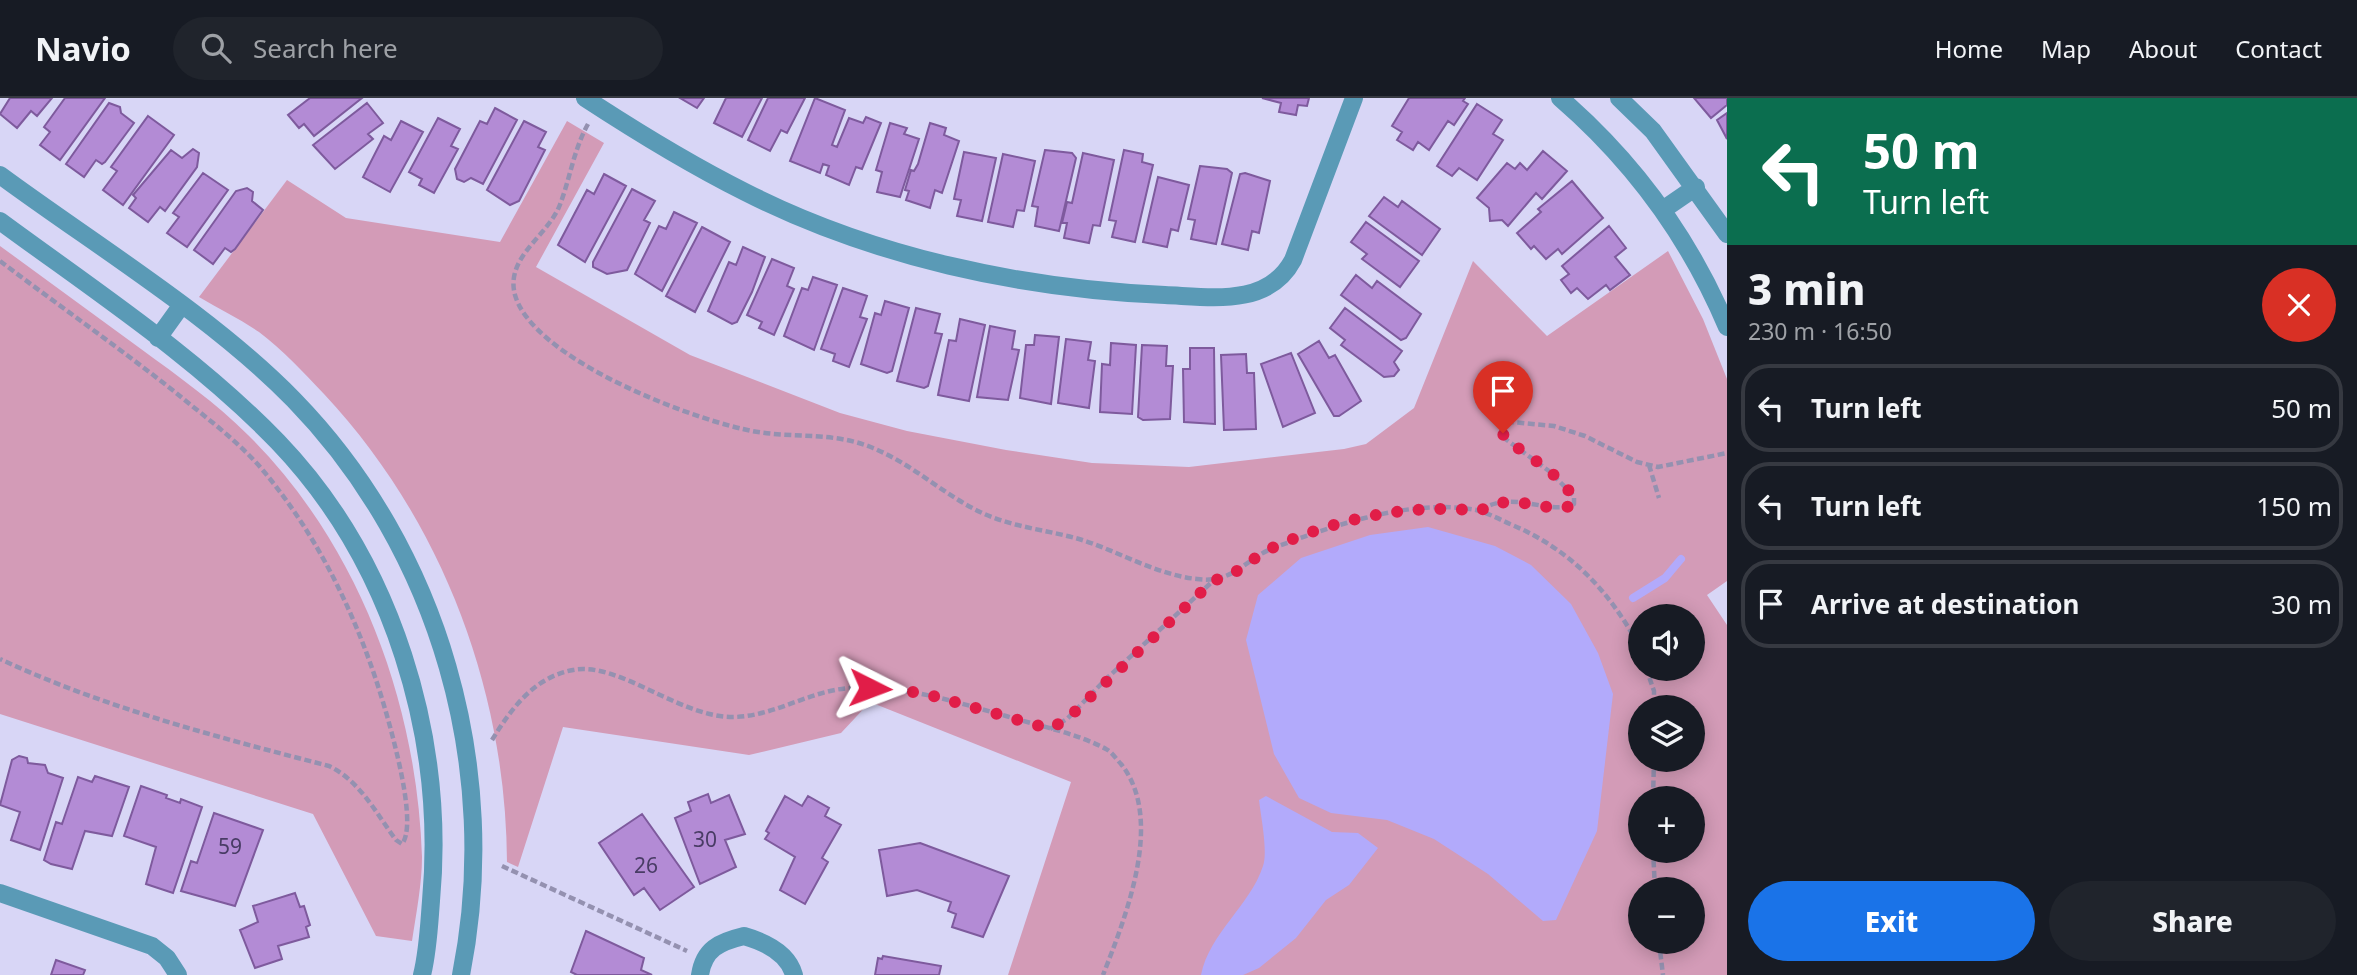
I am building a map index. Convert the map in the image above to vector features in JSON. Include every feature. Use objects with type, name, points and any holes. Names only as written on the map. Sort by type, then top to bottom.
[{"type":"street","points":[[592,102],[671,153],[747,193],[819,224],[883,247],[979,272],[1038,283],[1133,294],[1214,296],[1252,295],[1266,290],[1287,272],[1354,98]]},
{"type":"street","points":[[1560,98],[1622,158],[1664,209],[1704,276],[1727,327]]},
{"type":"street","points":[[1619,98],[1653,131],[1696,187],[1727,234]]},
{"type":"street","points":[[0,175],[181,306],[256,365],[294,400],[330,443],[382,515],[426,603],[444,650],[465,738],[471,782],[473,883],[461,975]]},
{"type":"street","points":[[1664,209],[1696,187]]},
{"type":"street","points":[[0,221],[158,338],[237,401],[288,454],[340,523],[372,579],[406,666],[427,747],[434,808],[434,870],[422,975]]},
{"type":"street","points":[[158,338],[181,306]]},
{"type":"street","points":[[0,892],[152,946],[167,958],[178,975]]},
{"type":"street","points":[[702,967],[713,947],[744,936],[781,954],[791,966],[794,975]]},
{"type":"path","points":[[592,102],[558,210],[522,257],[513,280],[520,307],[535,327],[592,370],[635,391],[744,430],[837,437],[859,443],[902,463],[994,518],[1080,540],[1181,576],[1226,579],[1268,550],[1324,529],[1389,513],[1457,508],[1480,511],[1533,533],[1562,551],[1614,604],[1628,628]]},
{"type":"path","points":[[0,261],[208,419],[265,473],[339,589],[364,643],[384,700],[399,762],[408,826],[406,839],[402,844],[396,840],[358,787],[343,773],[329,766],[208,735],[63,688],[0,659]]},
{"type":"path","points":[[1480,511],[1498,503],[1569,507],[1575,501],[1571,492],[1549,471],[1504,438],[1504,428],[1511,422],[1529,421],[1555,426],[1658,467],[1727,453]]},
{"type":"path","points":[[1649,465],[1659,498]]},
{"type":"path","points":[[1050,729],[1067,719],[1214,580]]},
{"type":"path","points":[[492,740],[520,699],[537,685],[574,669],[600,671],[684,707],[732,717],[774,712],[807,697],[849,688],[923,693],[1050,729],[1109,750],[1131,777],[1142,809],[1142,843],[1103,975]]},
{"type":"path","points":[[502,866],[702,967]]},
{"type":"path","points":[[1660,954],[1663,975]]},
{"type":"shaded area","points":[[567,121],[604,143],[536,267],[690,355],[840,413],[907,431],[1092,463],[1189,467],[1344,449],[1366,444],[1414,408],[1473,261],[1547,336],[1668,251],[1703,319],[1727,379],[1727,581],[1707,595],[1727,625],[1727,975],[1008,975],[1071,782],[870,702],[841,733],[749,755],[563,727],[518,867],[507,862],[504,798],[495,734],[480,672],[459,611],[433,552],[402,496],[366,443],[324,394],[259,332],[199,297],[287,180],[346,218],[500,242]]},
{"type":"shaded area","points":[[0,246],[169,369],[248,435],[287,478],[321,526],[351,576],[375,630],[394,685],[418,799],[422,857],[412,941],[376,936],[313,814],[0,714]]},
{"type":"shaded area","points":[[1428,527],[1495,546],[1531,565],[1571,604],[1598,653],[1613,694],[1597,831],[1556,920],[1543,921],[1488,874],[1434,839],[1387,820],[1331,813],[1299,798],[1274,754],[1246,640],[1258,595],[1301,558],[1370,535]]},
{"type":"shaded area","points":[[1266,796],[1332,832],[1358,833],[1378,848],[1349,885],[1326,900],[1296,938],[1259,968],[1243,975],[1201,975],[1213,945],[1249,894],[1263,866],[1264,843],[1259,800]]},
{"type":"building","points":[[10,98],[52,98],[37,116],[31,111],[17,128],[0,114]]},
{"type":"building","points":[[65,98],[105,98],[60,160],[40,145],[50,132],[44,127]]},
{"type":"building","points":[[310,98],[362,98],[314,136],[304,124],[299,128],[288,115]]},
{"type":"building","points":[[680,98],[704,98],[697,108]]},
{"type":"building","points":[[726,98],[762,98],[742,137],[714,123]]},
{"type":"building","points":[[768,98],[805,98],[787,133],[781,130],[770,151],[748,140]]},
{"type":"building","points":[[815,98],[845,110],[832,145],[837,147],[849,118],[863,123],[866,117],[881,123],[862,169],[856,167],[849,185],[826,175],[829,166],[823,164],[820,173],[790,161]]},
{"type":"building","points":[[1262,98],[1309,98],[1307,106],[1298,105],[1296,115],[1279,112],[1281,103]]},
{"type":"building","points":[[1409,98],[1465,98],[1463,101],[1468,104],[1454,125],[1448,121],[1429,150],[1418,142],[1413,150],[1397,140],[1402,132],[1392,126]]},
{"type":"building","points":[[1694,98],[1727,98],[1727,105],[1711,118]]},
{"type":"building","points":[[109,103],[120,107],[121,113],[134,123],[105,162],[102,164],[96,160],[84,177],[66,164]]},
{"type":"building","points":[[367,103],[383,123],[368,134],[373,139],[335,169],[313,145]]},
{"type":"building","points":[[1477,104],[1502,120],[1493,134],[1503,140],[1477,180],[1459,168],[1452,176],[1437,166]]},
{"type":"building","points":[[495,108],[517,120],[483,184],[471,178],[464,182],[457,179],[455,169],[480,121],[487,124]]},
{"type":"building","points":[[1727,113],[1727,139],[1717,120]]},
{"type":"building","points":[[148,116],[174,135],[123,205],[103,190],[117,171],[111,167]]},
{"type":"building","points":[[438,118],[460,129],[451,146],[458,149],[434,193],[419,185],[422,179],[409,172]]},
{"type":"building","points":[[401,121],[423,132],[390,192],[363,177],[384,136],[391,140]]},
{"type":"building","points":[[524,121],[546,132],[538,147],[545,150],[519,201],[510,205],[487,190]]},
{"type":"building","points":[[890,123],[907,128],[904,134],[919,139],[900,197],[877,192],[882,172],[876,170]]},
{"type":"building","points":[[930,123],[946,128],[944,135],[959,141],[942,193],[935,190],[930,208],[906,200],[909,191],[905,190],[911,170],[914,171],[918,164]]},
{"type":"building","points":[[193,149],[199,153],[197,167],[165,211],[160,207],[148,222],[129,208],[136,198],[133,195],[171,150],[182,158]]},
{"type":"building","points":[[1045,150],[1072,153],[1076,158],[1059,231],[1035,226],[1038,207],[1032,206]]},
{"type":"building","points":[[1124,150],[1143,154],[1142,162],[1153,165],[1135,242],[1112,237],[1116,221],[1109,220]]},
{"type":"building","points":[[1543,151],[1567,171],[1542,199],[1536,193],[1508,226],[1502,220],[1490,221],[1489,208],[1477,198],[1507,163],[1515,169],[1520,163],[1527,170]]},
{"type":"building","points":[[964,152],[996,158],[982,221],[957,216],[961,200],[954,199]]},
{"type":"building","points":[[1083,153],[1114,160],[1100,226],[1093,225],[1089,243],[1064,238],[1067,223],[1062,223],[1067,202],[1072,203]]},
{"type":"building","points":[[1003,154],[1035,161],[1024,211],[1017,210],[1013,227],[988,222]]},
{"type":"building","points":[[1200,166],[1227,169],[1232,173],[1216,244],[1191,239],[1195,220],[1188,219]]},
{"type":"building","points":[[203,173],[228,190],[187,247],[167,233],[179,217],[173,213]]},
{"type":"building","points":[[1245,173],[1270,181],[1259,233],[1252,231],[1248,250],[1222,244],[1240,174]]},
{"type":"building","points":[[604,174],[626,186],[585,262],[558,245],[587,190],[594,194]]},
{"type":"building","points":[[1158,177],[1189,185],[1178,231],[1171,229],[1167,247],[1143,242]]},
{"type":"building","points":[[1572,181],[1603,218],[1562,254],[1558,249],[1546,259],[1534,246],[1531,249],[1517,233],[1541,212],[1538,209]]},
{"type":"building","points":[[247,188],[253,192],[252,201],[263,210],[235,249],[231,252],[225,248],[213,264],[194,250],[236,191]]},
{"type":"building","points":[[632,189],[655,201],[644,220],[650,223],[627,270],[607,274],[593,267],[593,262]]},
{"type":"building","points":[[1384,197],[1398,207],[1402,201],[1440,229],[1422,255],[1369,216]]},
{"type":"building","points":[[674,212],[697,223],[662,291],[635,274],[659,226],[666,229]]},
{"type":"building","points":[[1366,222],[1419,261],[1400,287],[1362,259],[1367,254],[1351,242]]},
{"type":"building","points":[[1609,226],[1626,248],[1615,257],[1630,275],[1610,290],[1606,285],[1588,299],[1577,288],[1571,293],[1561,280],[1569,274],[1562,266]]},
{"type":"building","points":[[702,227],[730,242],[695,312],[666,296]]},
{"type":"building","points":[[743,247],[765,257],[752,292],[737,322],[732,324],[708,311],[729,262],[736,265]]},
{"type":"building","points":[[772,259],[794,268],[787,286],[794,289],[774,335],[759,328],[762,322],[747,315]]},
{"type":"building","points":[[1356,275],[1372,288],[1377,281],[1421,314],[1406,338],[1401,340],[1341,295]]},
{"type":"building","points":[[813,277],[837,285],[814,350],[784,336],[802,288],[808,290]]},
{"type":"building","points":[[843,288],[867,296],[860,317],[867,319],[849,367],[833,361],[835,354],[821,349]]},
{"type":"building","points":[[885,301],[909,308],[892,371],[887,373],[861,364],[875,313],[881,315]]},
{"type":"building","points":[[916,308],[940,314],[935,333],[942,334],[928,386],[924,388],[897,381]]},
{"type":"building","points":[[1345,308],[1402,351],[1394,362],[1399,370],[1394,376],[1384,377],[1341,345],[1345,340],[1330,328]]},
{"type":"building","points":[[960,319],[985,325],[969,401],[938,395],[949,340],[956,341]]},
{"type":"building","points":[[990,326],[1015,331],[1012,349],[1019,350],[1008,400],[977,397]]},
{"type":"building","points":[[1035,335],[1059,337],[1051,404],[1020,398],[1026,345],[1034,345]]},
{"type":"building","points":[[1066,339],[1091,342],[1088,360],[1095,361],[1089,408],[1058,403]]},
{"type":"building","points":[[1319,341],[1329,358],[1335,355],[1361,401],[1339,416],[1334,416],[1298,354]]},
{"type":"building","points":[[1111,343],[1136,345],[1132,414],[1100,412],[1102,364],[1110,365]]},
{"type":"building","points":[[1142,345],[1167,346],[1166,366],[1173,366],[1170,419],[1143,420],[1138,417]]},
{"type":"building","points":[[1190,348],[1214,348],[1215,424],[1184,422],[1183,369],[1190,369]]},
{"type":"building","points":[[1291,353],[1315,413],[1283,427],[1261,364]]},
{"type":"building","points":[[1246,354],[1247,373],[1254,373],[1256,429],[1224,430],[1221,355]]},
{"type":"building","points":[[19,756],[27,758],[28,763],[45,765],[48,773],[63,778],[40,850],[11,840],[20,812],[0,805],[12,760]]},
{"type":"building","points":[[95,776],[129,787],[112,836],[85,831],[72,869],[51,864],[44,860],[56,822],[62,824],[78,777],[92,782]]},
{"type":"building","points":[[141,786],[167,795],[166,798],[180,803],[181,799],[202,807],[173,893],[146,884],[156,847],[124,836]]},
{"type":"building","points":[[708,794],[711,803],[729,795],[745,834],[725,840],[736,867],[700,884],[675,818],[691,811],[688,802]]},
{"type":"building","points":[[785,796],[802,806],[808,796],[829,808],[825,816],[841,825],[822,858],[828,862],[805,904],[780,890],[795,857],[765,839],[769,833],[766,831]]},
{"type":"building","points":[[214,813],[263,830],[235,906],[181,891],[191,861],[197,863]]},
{"type":"building","points":[[642,814],[694,887],[660,910],[644,888],[634,895],[599,843]]},
{"type":"building","points":[[920,843],[1009,876],[983,937],[952,927],[956,914],[948,911],[951,902],[917,890],[887,896],[879,850]]},
{"type":"building","points":[[295,893],[300,907],[304,906],[310,925],[306,927],[309,937],[278,946],[282,959],[255,968],[240,930],[258,922],[253,906]]},
{"type":"building","points":[[586,931],[644,958],[641,970],[652,975],[577,975],[571,972]]},
{"type":"building","points":[[883,956],[941,966],[939,975],[875,975],[878,958],[882,959]]},
{"type":"building","points":[[56,960],[85,970],[83,975],[51,975]]},
{"type":"waterway","points":[[1633,598],[1665,578],[1681,559]]},
{"type":"route","points":[[870,688],[923,693],[1050,729],[1067,719],[1106,679],[1214,580],[1226,579],[1268,550],[1324,529],[1389,513],[1457,508],[1480,511],[1487,506],[1511,502],[1563,507],[1573,505],[1575,501],[1571,492],[1549,471],[1504,438],[1503,433]]}]
